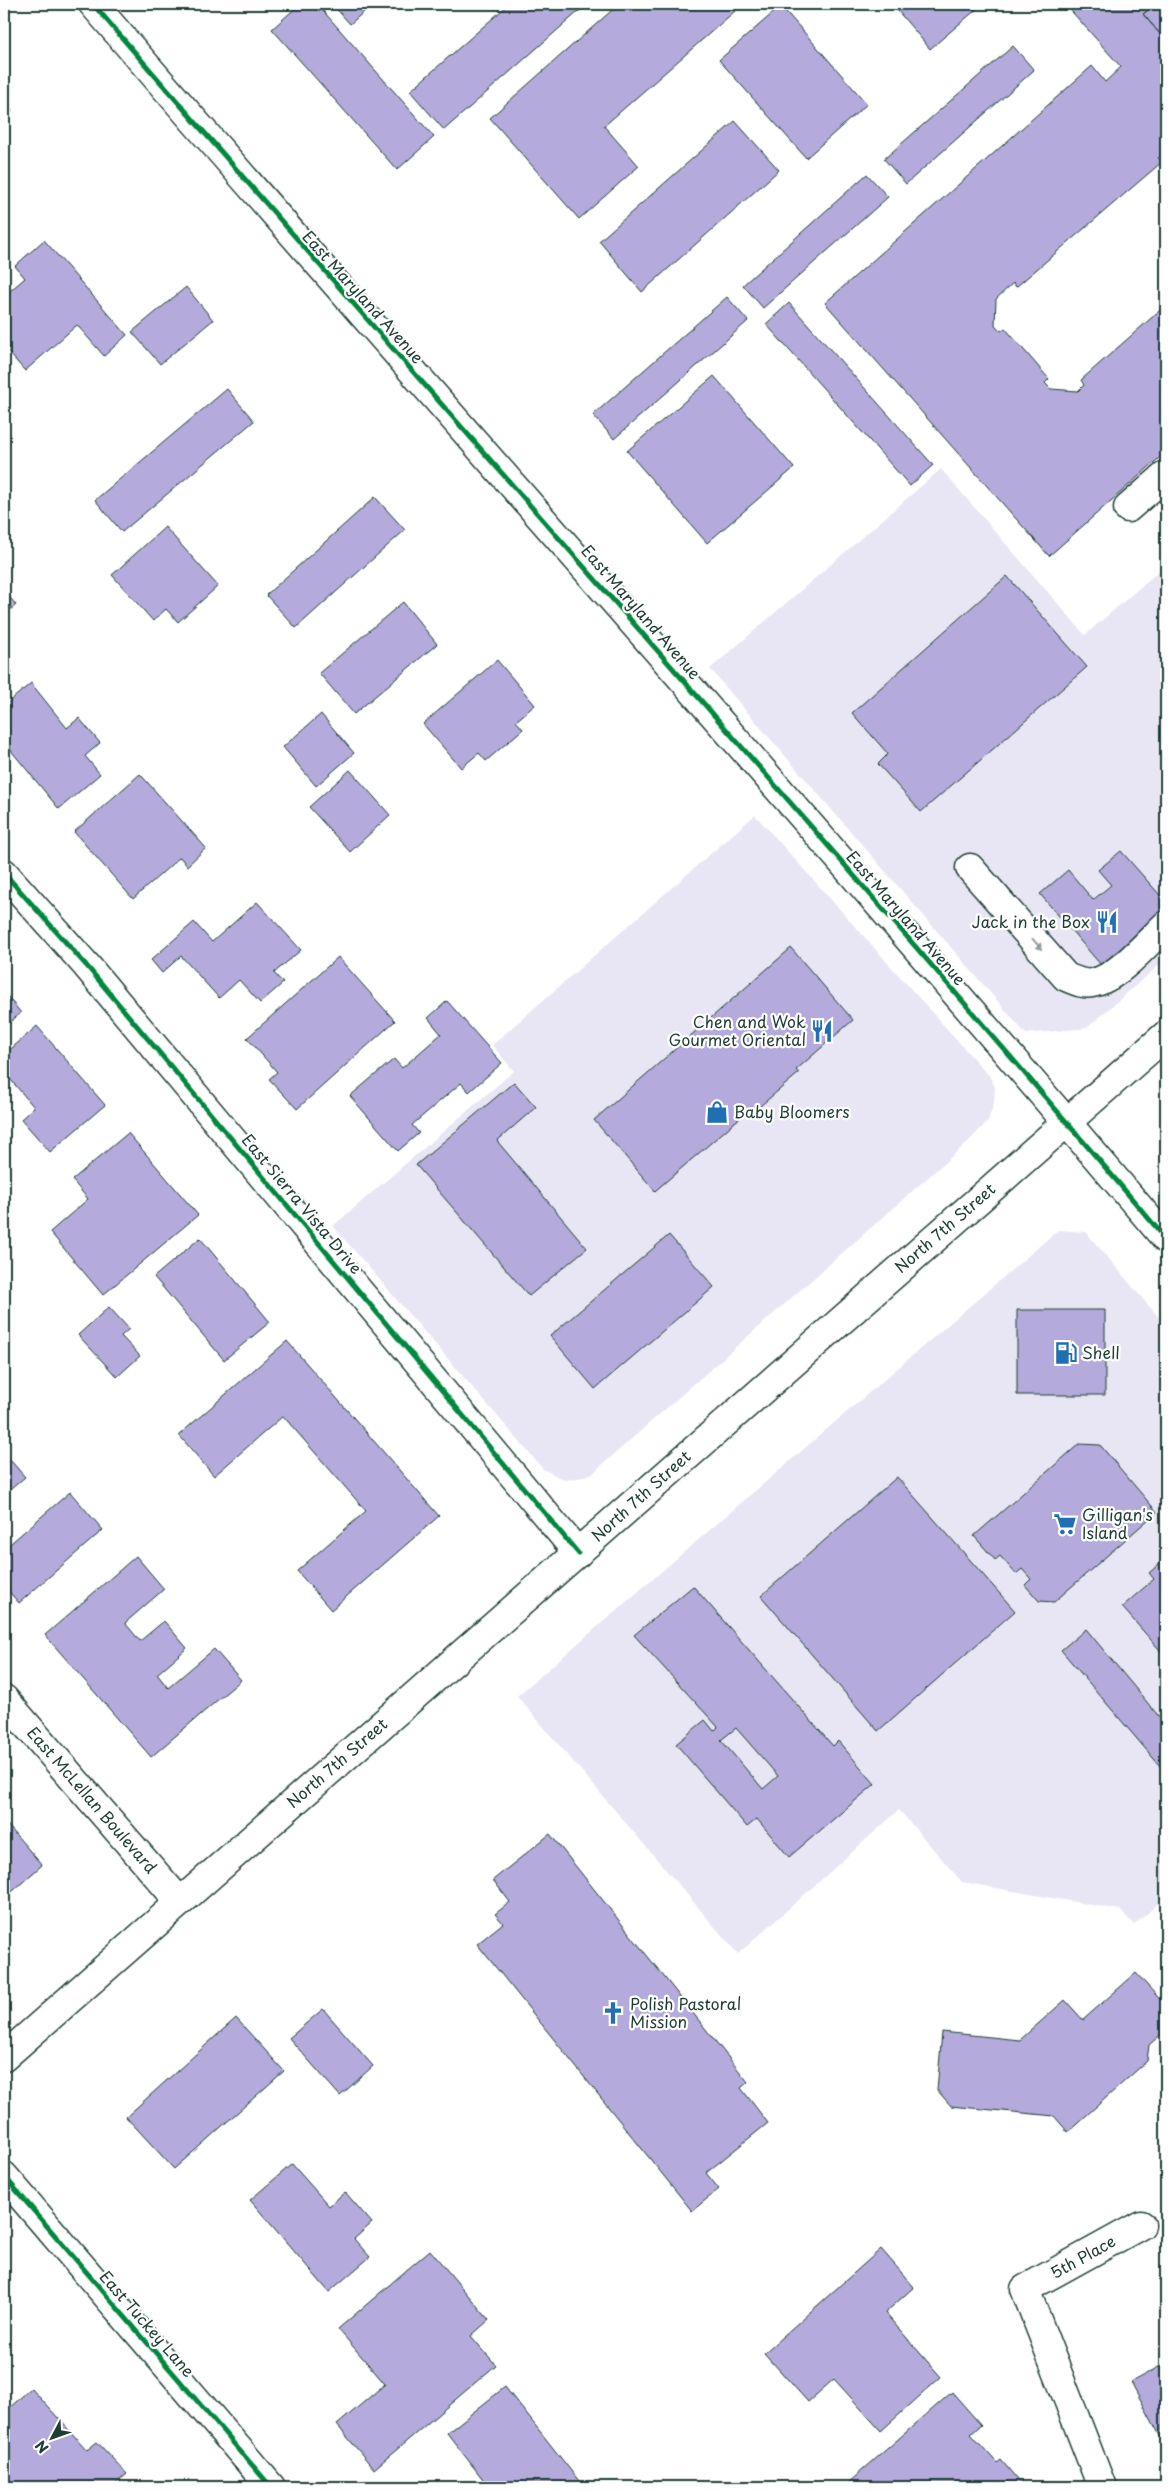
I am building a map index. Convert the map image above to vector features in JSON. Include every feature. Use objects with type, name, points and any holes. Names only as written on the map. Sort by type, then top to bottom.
[{"type":"street","name":"East Maryland Avenue","points":[[93,4],[316,263],[505,475],[1166,1239]]},
{"type":"street","points":[[1128,508],[1166,475]]},
{"type":"street","points":[[970,868],[1066,977],[1081,983],[1092,984],[1109,977],[1166,925]]},
{"type":"street","name":"East Sierra Vista Drive","points":[[4,873],[86,965],[578,1553]]},
{"type":"street","name":"North 7th Street","points":[[4,2057],[1166,1034]]},
{"type":"street","name":"East McLellan Boulevard","points":[[4,1699],[180,1902]]},
{"type":"street","name":"East Tuckey Lane","points":[[4,2176],[271,2487]]},
{"type":"street","name":"5th Place","points":[[1102,2487],[1025,2289],[1141,2225]]},
{"type":"shaded area","points":[[941,469],[1085,635],[1166,565],[1166,959],[1087,1028],[1026,1034],[710,669]]},
{"type":"shaded area","points":[[755,815],[990,1077],[995,1087],[994,1103],[988,1121],[968,1142],[593,1473],[565,1480],[543,1469],[333,1226],[514,1071],[492,1045]]},
{"type":"shaded area","points":[[1166,1121],[1166,1166],[1161,1159],[1159,1127]]},
{"type":"shaded area","points":[[1058,1230],[1086,1232],[1166,1326],[1166,1897],[1134,1925],[1120,1910],[962,1882],[899,1810],[738,1954],[517,1696]]},
{"type":"building","points":[[300,4],[317,4],[434,137],[397,170],[272,29]]},
{"type":"building","points":[[332,4],[373,4],[350,24]]},
{"type":"building","points":[[509,4],[587,4],[444,130],[410,91]]},
{"type":"building","points":[[619,4],[743,4],[604,126],[639,166],[579,219],[490,118]]},
{"type":"building","points":[[892,4],[974,4],[978,8],[930,49]]},
{"type":"building","points":[[1065,4],[1155,4],[1143,14],[1166,41],[1166,153],[1163,153],[1158,158],[1162,162],[1016,287],[1013,283],[996,299],[995,325],[1001,331],[1005,328],[1049,379],[1045,383],[1051,389],[1078,391],[1084,385],[1081,380],[1166,305],[1166,452],[1049,556],[825,303],[1092,66],[1105,82],[1121,67]]},
{"type":"building","points":[[1155,4],[1166,4],[1166,41],[1143,14]]},
{"type":"building","points":[[781,6],[867,104],[806,158],[719,60]]},
{"type":"building","points":[[1013,46],[1034,70],[906,184],[884,159]]},
{"type":"building","points":[[4,101],[12,111],[4,119]]},
{"type":"building","points":[[735,121],[779,170],[642,292],[599,241]]},
{"type":"building","points":[[867,174],[888,197],[763,308],[743,285]]},
{"type":"building","points":[[44,240],[127,335],[104,356],[77,325],[25,371],[4,347],[4,296],[25,278],[15,266]]},
{"type":"building","points":[[186,287],[213,320],[160,364],[132,332]]},
{"type":"building","points":[[727,297],[748,321],[614,439],[593,415]]},
{"type":"building","points":[[789,303],[933,465],[910,486],[766,324]]},
{"type":"building","points":[[714,376],[794,468],[707,543],[627,451]]},
{"type":"building","points":[[227,389],[254,421],[122,532],[95,500]]},
{"type":"building","points":[[375,497],[405,530],[296,628],[266,595]]},
{"type":"building","points":[[165,527],[218,586],[178,622],[166,609],[153,621],[112,575]]},
{"type":"building","points":[[1007,576],[1087,667],[921,812],[878,764],[888,754],[852,713]]},
{"type":"building","points":[[4,590],[16,605],[4,615]]},
{"type":"building","points":[[403,602],[437,644],[354,714],[319,673]]},
{"type":"building","points":[[497,660],[535,705],[516,721],[523,729],[486,761],[479,753],[461,768],[423,724]]},
{"type":"building","points":[[4,663],[12,673],[4,679]]},
{"type":"building","points":[[31,683],[67,728],[79,718],[100,743],[85,756],[100,774],[59,809],[4,742],[4,706]]},
{"type":"building","points":[[321,714],[354,753],[316,786],[283,747]]},
{"type":"building","points":[[350,770],[390,815],[350,852],[309,807]]},
{"type":"building","points":[[140,774],[206,848],[187,866],[180,857],[133,899],[74,832]]},
{"type":"building","name":"Jack in the Box","points":[[1121,851],[1166,902],[1166,908],[1134,936],[1142,945],[1122,962],[1115,953],[1101,965],[1040,894],[1068,870],[1093,900],[1111,885],[1098,870]]},
{"type":"building","points":[[257,902],[301,950],[274,973],[283,983],[260,1003],[239,980],[219,998],[181,956],[162,973],[151,960],[194,922],[212,942]]},
{"type":"building","points":[[791,948],[853,1020],[796,1070],[799,1073],[752,1113],[749,1110],[655,1191],[594,1120]]},
{"type":"building","points":[[338,957],[395,1021],[297,1109],[269,1079],[277,1072],[247,1038]]},
{"type":"building","points":[[4,992],[21,1013],[4,1027]]},
{"type":"building","points":[[447,1001],[502,1063],[469,1092],[461,1083],[412,1125],[419,1133],[398,1151],[350,1096],[394,1059],[402,1068],[441,1034],[428,1018]]},
{"type":"building","points":[[37,1026],[105,1105],[50,1152],[21,1119],[34,1107],[4,1072],[4,1055]]},
{"type":"building","points":[[514,1082],[536,1107],[497,1141],[587,1248],[529,1296],[416,1165]]},
{"type":"building","points":[[128,1133],[198,1215],[103,1295],[50,1232],[88,1199],[72,1180]]},
{"type":"building","points":[[669,1235],[714,1287],[595,1389],[550,1336]]},
{"type":"building","points":[[200,1238],[270,1322],[224,1360],[154,1277]]},
{"type":"building","points":[[109,1307],[129,1329],[121,1336],[140,1356],[117,1377],[78,1335]]},
{"type":"building","points":[[1017,1310],[1105,1310],[1105,1395],[1017,1395]]},
{"type":"building","points":[[287,1341],[439,1516],[331,1610],[297,1571],[366,1511],[283,1416],[214,1476],[179,1435]]},
{"type":"building","name":"Gilligan's Island","points":[[1079,1444],[1100,1445],[1157,1512],[1054,1602],[1039,1601],[1025,1585],[1031,1579],[1022,1569],[1016,1574],[1000,1556],[995,1560],[974,1536]]},
{"type":"building","points":[[4,1453],[25,1477],[4,1495]]},
{"type":"building","points":[[897,1477],[1015,1611],[878,1731],[761,1596]]},
{"type":"building","points":[[70,1492],[103,1530],[19,1603],[4,1586],[4,1549]]},
{"type":"building","points":[[136,1556],[164,1589],[125,1623],[140,1641],[164,1621],[187,1648],[157,1674],[168,1688],[214,1649],[241,1680],[151,1757],[45,1635]]},
{"type":"building","points":[[1166,1558],[1166,1657],[1122,1607],[1154,1579],[1149,1573]]},
{"type":"building","points":[[693,1586],[833,1746],[838,1741],[875,1784],[789,1857],[757,1819],[747,1827],[676,1744],[705,1720],[714,1731],[718,1727],[634,1635]],"holes":[[[736,1728],[778,1776],[763,1789],[721,1740]]]},
{"type":"building","points":[[1086,1629],[1166,1725],[1166,1773],[1061,1650]]},
{"type":"building","points":[[4,1821],[42,1865],[4,1899]]},
{"type":"building","name":"Polish Pastoral Mission","points":[[550,1834],[748,2082],[741,2088],[768,2123],[706,2173],[719,2189],[692,2211],[477,1944],[503,1923],[495,1914],[510,1902],[493,1880]]},
{"type":"building","points":[[1136,1973],[1166,2006],[1166,2030],[1149,2045],[1147,2061],[1068,2132],[1054,2116],[951,2106],[937,2090],[942,2032],[1020,2040],[1065,2000],[1083,2020]]},
{"type":"building","points":[[323,2009],[373,2066],[340,2096],[289,2038]]},
{"type":"building","points":[[236,2018],[284,2071],[174,2169],[126,2117]]},
{"type":"building","points":[[292,2164],[329,2206],[345,2192],[372,2223],[354,2239],[370,2257],[329,2292],[250,2200]]},
{"type":"building","points":[[881,2249],[914,2287],[885,2313],[941,2377],[881,2431],[834,2379],[808,2402],[764,2353]]},
{"type":"building","points":[[430,2250],[489,2320],[471,2336],[496,2365],[374,2469],[337,2425],[385,2384],[338,2329]]},
{"type":"building","points":[[1166,2363],[1166,2447],[1131,2382]]},
{"type":"building","points":[[505,2387],[579,2481],[571,2487],[489,2487],[447,2433]]},
{"type":"building","points":[[31,2388],[87,2450],[97,2442],[127,2474],[112,2487],[4,2487],[4,2413]]},
{"type":"building","points":[[952,2392],[981,2425],[971,2434],[997,2463],[1001,2460],[1024,2487],[852,2487],[848,2483]]},
{"type":"cycle path","points":[[93,4],[361,313],[766,774],[1166,1239]]},
{"type":"cycle path","points":[[4,873],[86,965],[578,1553]]},
{"type":"cycle path","points":[[4,2176],[271,2487]]},
{"type":"place","name":"Jack in the Box","points":[[1107,922]]},
{"type":"place","name":"Chen and Wok Gourmet Oriental","points":[[822,1031]]},
{"type":"place","name":"Baby Bloomers","points":[[717,1112]]},
{"type":"place","name":"Shell","points":[[1066,1353]]},
{"type":"place","name":"Gilligan's Island","points":[[1065,1524]]},
{"type":"place","name":"Polish Pastoral Mission","points":[[613,2013]]}]
